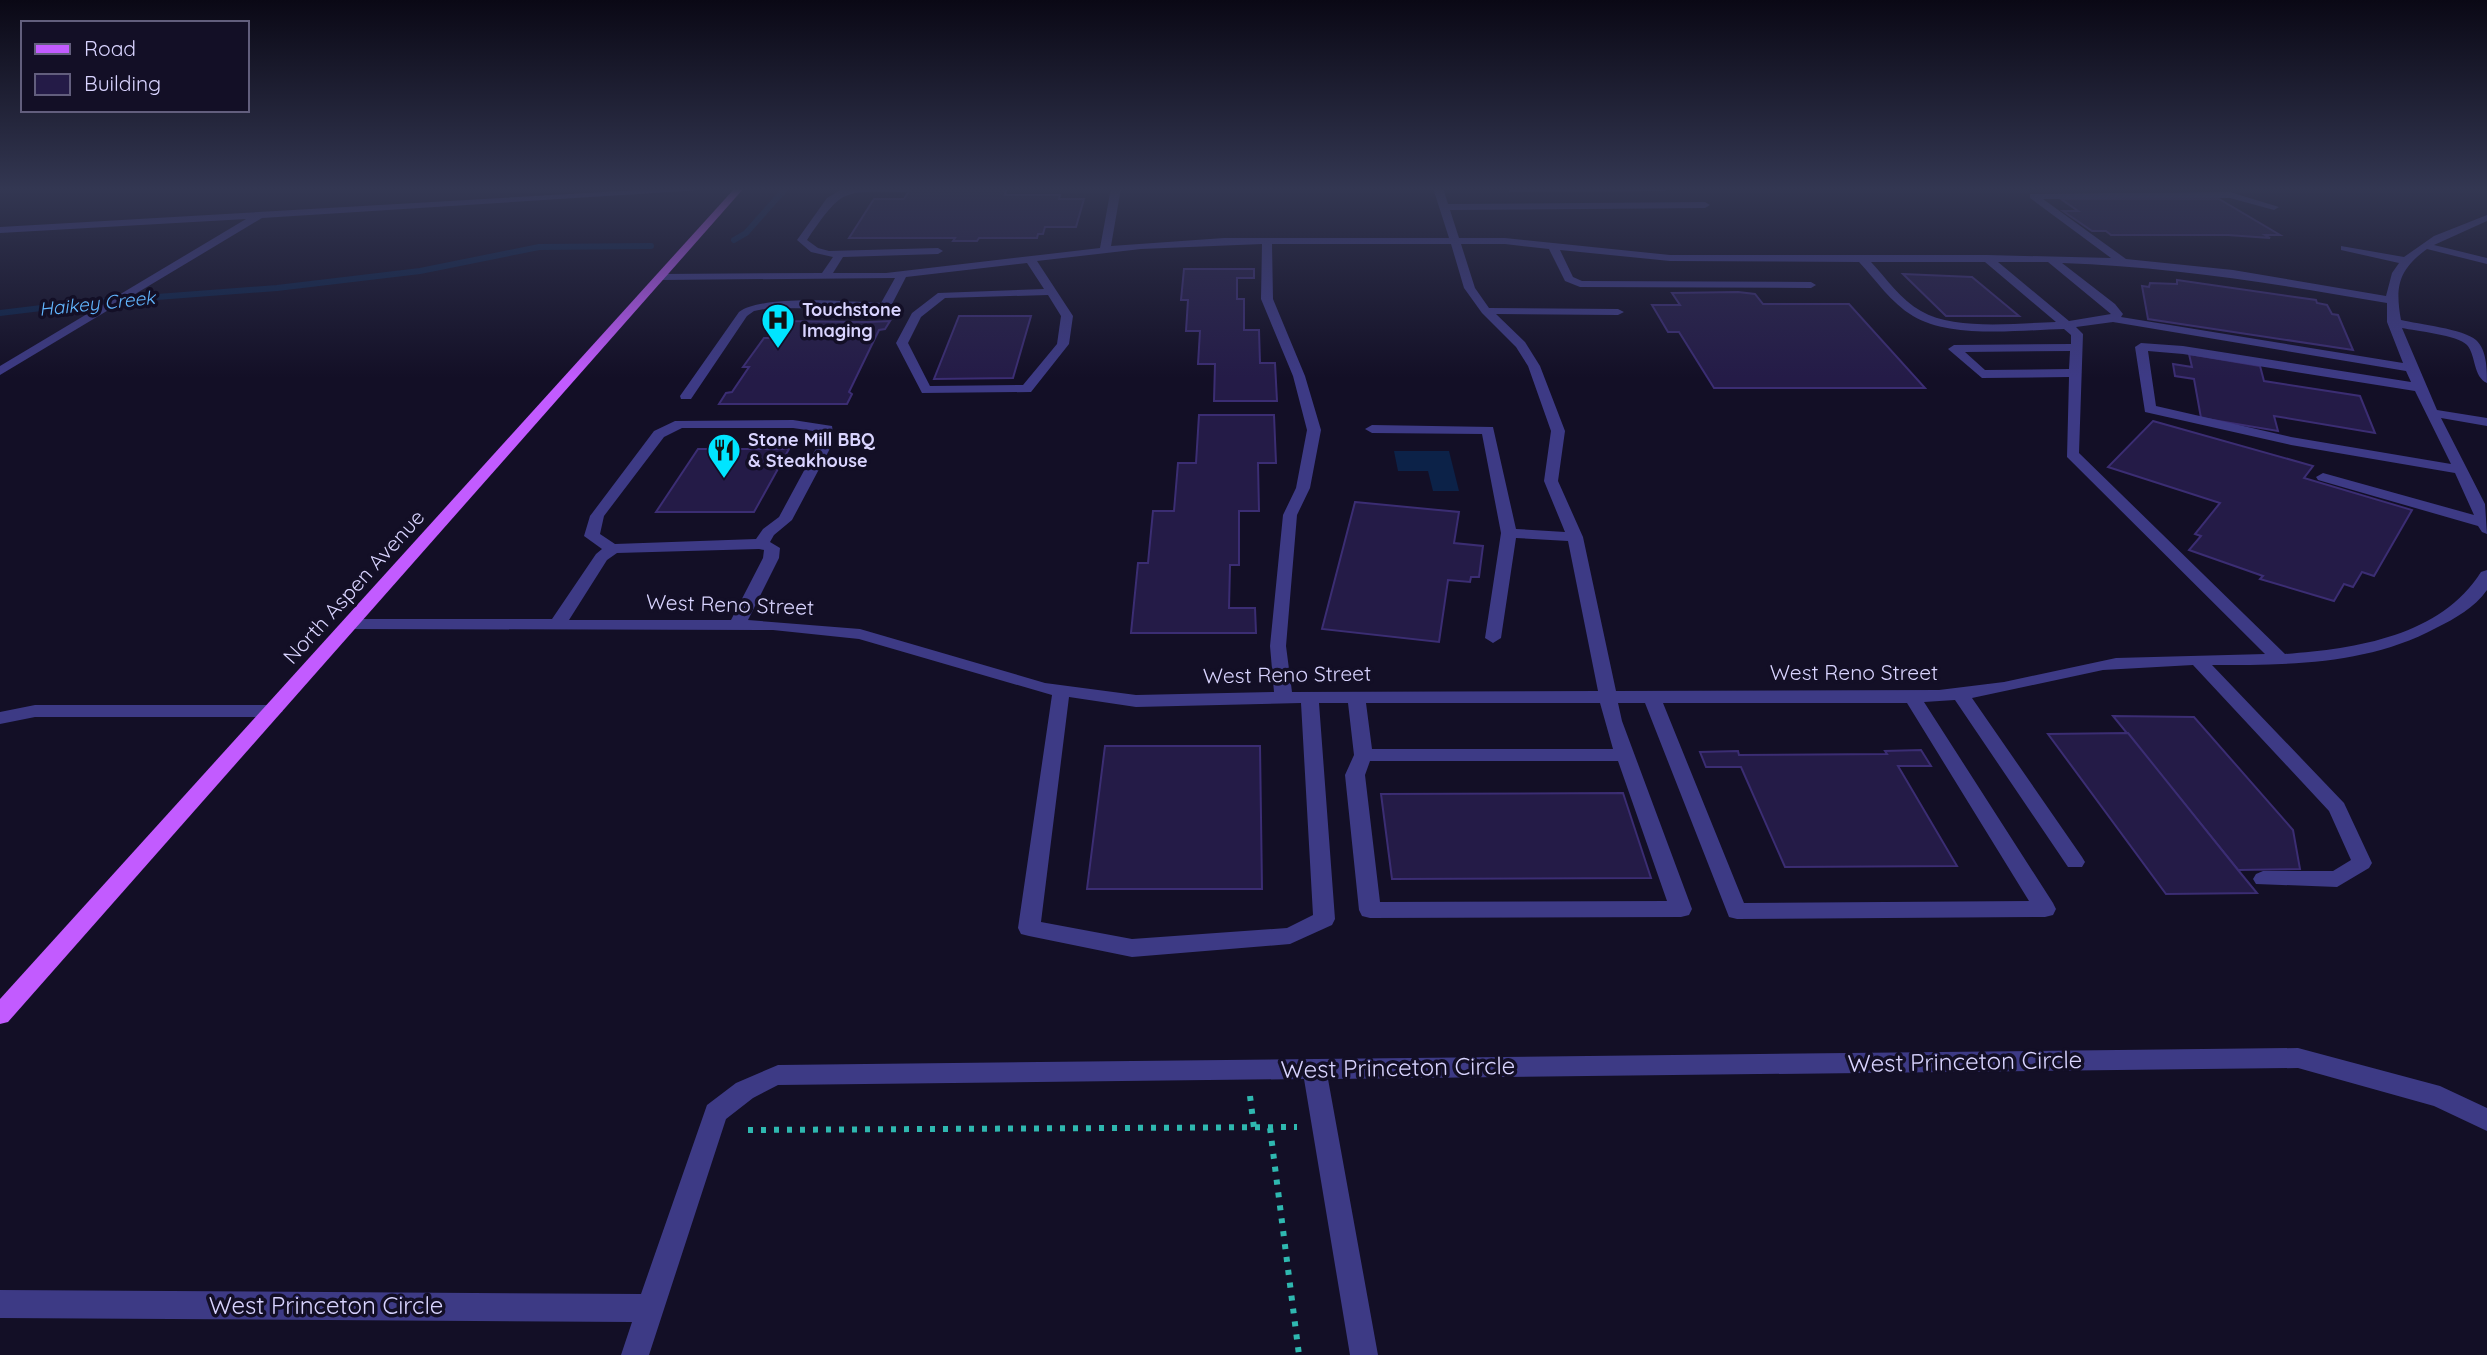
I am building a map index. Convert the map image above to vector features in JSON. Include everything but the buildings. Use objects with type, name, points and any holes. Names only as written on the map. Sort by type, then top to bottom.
[{"type":"main road","name":"North Aspen Avenue","points":[[0,1015],[684,251]]},
{"type":"street","points":[[0,371],[200,251]]},
{"type":"street","points":[[816,251],[822,254],[930,251]]},
{"type":"street","points":[[660,278],[902,275],[1103,251]]},
{"type":"street","points":[[1267,251],[1267,299],[1299,376],[1314,430],[1303,488],[1290,516],[1278,646],[1284,698]]},
{"type":"street","points":[[1356,697],[1363,755],[1355,775],[1370,910],[1681,909],[1613,721],[1610,696],[1575,537],[1551,481],[1558,431],[1534,366],[1521,345],[1486,311],[1470,288],[1458,251]]},
{"type":"street","points":[[1555,251],[1569,279],[1580,284],[1811,285]]},
{"type":"street","points":[[1609,251],[1670,258],[2051,258],[2123,262],[2255,276],[2389,300]]},
{"type":"street","points":[[2108,251],[2123,262]]},
{"type":"street","points":[[2361,251],[2406,261]]},
{"type":"street","points":[[2418,251],[2406,261],[2396,275],[2389,300],[2393,322],[2486,526]]},
{"type":"street","points":[[2447,251],[2487,261]]},
{"type":"street","points":[[825,278],[839,254]]},
{"type":"street","points":[[1987,258],[2077,334],[2072,454],[2281,660]]},
{"type":"street","points":[[2051,258],[2111,306],[2117,314],[2113,318]]},
{"type":"street","points":[[1862,259],[1917,314],[1933,320],[1959,325],[2067,325],[2113,318],[2412,368]]},
{"type":"street","points":[[1031,261],[1052,292],[1068,316],[1063,344],[1027,389],[926,390],[902,343],[916,315],[942,295],[1052,292]]},
{"type":"street","points":[[686,396],[743,314],[751,308],[769,305],[885,306],[902,275]]},
{"type":"street","points":[[769,305],[788,278]]},
{"type":"street","points":[[1486,311],[1618,312]]},
{"type":"street","points":[[2393,322],[2462,337],[2472,343],[2487,379]]},
{"type":"street","points":[[2076,373],[1982,374],[1954,349],[2077,347]]},
{"type":"street","points":[[2422,388],[2183,350],[2141,347],[2150,409],[2291,441],[2461,470]]},
{"type":"street","points":[[2434,413],[2487,422]]},
{"type":"street","points":[[612,549],[593,536],[597,516],[659,434],[680,424],[793,424],[827,429],[827,440],[785,520],[768,532],[761,544]]},
{"type":"street","points":[[1372,429],[1488,430],[1508,533],[1493,638]]},
{"type":"street","points":[[2323,477],[2486,526]]},
{"type":"street","points":[[1508,533],[1575,537]]},
{"type":"street","points":[[557,625],[601,557],[612,549],[629,546],[761,544],[772,548],[771,558],[737,625]]},
{"type":"street","points":[[2482,595],[2487,575]]},
{"type":"street","name":"West Reno Street","points":[[352,624],[737,625],[860,634],[1060,691],[1136,701],[1310,697],[1912,697],[1961,695],[2114,663],[2281,660],[2342,654],[2392,642],[2435,624],[2482,595]]},
{"type":"street","points":[[2198,660],[2337,808],[2362,863],[2337,879],[2263,879]]},
{"type":"street","points":[[1060,691],[1029,928],[1132,947],[1290,936],[1324,919],[1310,697]]},
{"type":"street","points":[[1961,695],[2075,862]]},
{"type":"street","points":[[1652,696],[1737,911],[2045,909],[1912,697]]},
{"type":"street","points":[[0,718],[35,711],[274,711]]},
{"type":"street","points":[[1363,755],[1625,755]]},
{"type":"street","name":"West Princeton Circle","points":[[635,1355],[716,1113],[734,1095],[754,1083],[778,1075],[2298,1058],[2440,1097],[2487,1120]]},
{"type":"street","points":[[1314,1069],[1364,1355]]},
{"type":"street","name":"West Princeton Circle","points":[[0,1304],[652,1308]]},
{"type":"path","points":[[1254,1128],[1250,1092],[1256,1088]]},
{"type":"path","points":[[748,1130],[1309,1127]]},
{"type":"path","points":[[1270,1128],[1299,1355]]},
{"type":"water","points":[[1394,451],[1449,451],[1459,491],[1433,491],[1428,471],[1398,471]]},
{"type":"waterway","name":"Haikey Creek","points":[[0,313],[91,302],[277,288],[420,271],[518,251]]},
{"type":"place","name":"Touchstone Imaging","points":[[778,350]]},
{"type":"place","name":"Stone Mill BBQ & Steakhouse","points":[[724,480]]}]
